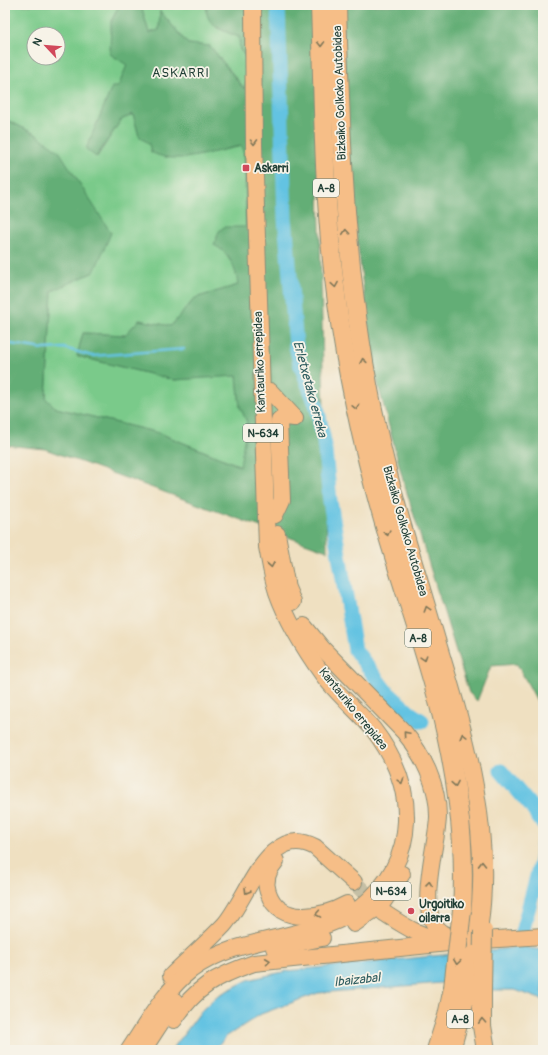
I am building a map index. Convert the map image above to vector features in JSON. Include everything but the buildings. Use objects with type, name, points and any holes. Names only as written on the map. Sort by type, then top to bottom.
[{"type":"highway","name":"Kantauriko errepidea","points":[[129,1050],[166,996],[192,970],[215,956],[248,944],[326,926],[355,911],[373,897],[394,867],[401,850],[406,819],[403,785],[393,760],[372,728],[323,675],[287,615],[273,576],[267,547],[254,145],[253,5]]},
{"type":"highway","name":"Kantauriko errepidea","points":[[143,1050],[174,1004],[197,978],[220,965],[251,952],[298,944],[331,936],[361,920],[381,905],[404,870],[412,852],[417,810],[414,785],[407,764],[395,742],[358,696],[333,671],[304,626],[288,588],[279,547],[275,515],[270,391],[263,5]]},
{"type":"highway","name":"Bizkaiko Golkoko Autobidea","points":[[320,5],[326,198],[334,279],[344,347],[375,491],[438,702],[458,802],[464,868],[462,910],[468,989],[447,1016],[436,1050]]},
{"type":"highway","name":"Bizkaiko Golkoko Autobidea","points":[[337,5],[343,192],[351,279],[361,348],[376,425],[390,483],[452,693],[468,755],[480,828],[482,903],[468,989],[451,1050]]},
{"type":"highway","name":"N-634","points":[[270,391],[295,418],[284,417],[279,421],[282,500],[275,515]]},
{"type":"highway","points":[[304,626],[415,746],[431,778],[437,805],[435,850],[428,885],[428,909],[433,923],[442,933],[476,934],[511,939],[540,936]]},
{"type":"highway","points":[[327,857],[306,849],[295,849],[285,853],[277,859],[267,874],[266,886],[272,902],[286,913],[299,916],[311,916],[334,911],[351,901],[368,889],[378,877],[395,847],[406,819]]},
{"type":"highway","points":[[124,1050],[152,999],[168,979],[224,924],[237,907],[268,856],[287,843],[308,843],[327,857],[354,882]]},
{"type":"highway","points":[[415,946],[384,913],[427,937],[476,934]]},
{"type":"highway","points":[[154,1050],[181,1009],[207,984],[225,973],[254,963],[415,946],[476,934]]},
{"type":"highway","points":[[468,989],[482,1026],[486,1050]]},
{"type":"highway","points":[[428,1050],[447,1016]]},
{"type":"green space","points":[[5,5],[119,5],[111,22],[127,65],[97,157],[121,120],[133,114],[139,136],[149,144],[185,158],[242,146],[245,160],[246,227],[221,248],[237,270],[238,285],[195,298],[171,326],[139,320],[125,335],[83,333],[77,356],[174,380],[237,375],[240,407],[247,422],[241,466],[159,433],[56,408],[46,399],[52,291],[94,272],[37,135],[5,119]]},
{"type":"green space","points":[[119,5],[141,5],[149,33],[159,30],[160,11],[188,44],[210,46],[244,89],[253,64],[240,50],[239,37],[221,30],[211,22],[208,18],[207,5],[315,5],[327,551],[45,449],[5,445],[5,119],[37,135],[59,151],[111,233],[94,272],[52,291],[46,399],[56,408],[159,433],[240,466],[247,422],[240,407],[237,376],[174,380],[77,356],[83,333],[125,335],[139,320],[171,326],[195,298],[238,285],[236,273],[228,256],[214,245],[219,231],[224,227],[246,227],[245,160],[242,146],[184,158],[162,156],[151,152],[149,144],[139,136],[133,114],[121,120],[96,157],[86,149],[112,87],[118,87],[127,65],[110,54],[111,22]]},
{"type":"green space","points":[[141,5],[207,5],[206,12],[217,28],[239,37],[240,50],[253,64],[245,89],[210,46],[188,44],[160,11],[159,30],[149,33]]},
{"type":"green space","points":[[342,5],[543,5],[543,712],[517,664],[491,666],[477,701],[469,693],[403,480],[373,365],[349,176]]},
{"type":"water","name":"Ibaizabal","points":[[521,947],[543,950],[543,1000],[515,990],[493,990],[441,983],[318,993],[261,1014],[227,1036],[213,1050],[172,1050],[202,1010],[217,996],[248,980],[287,971]]},
{"type":"waterway","name":"Erletxetako erreka","points":[[278,5],[285,218],[296,346],[300,363],[317,407],[324,441],[330,501],[355,650],[385,690],[410,713],[422,721]]},
{"type":"waterway","points":[[5,346],[11,344],[44,349],[64,348],[92,356],[184,349]]},
{"type":"waterway","name":"Erletxetako erreka","points":[[501,771],[530,805],[543,824]]},
{"type":"waterway","name":"Erletxetako erreka","points":[[519,962],[524,925],[541,861],[543,844]]},
{"type":"tunnel","points":[[354,882],[379,907]]},
{"type":"place","name":"Askarri","points":[[246,168]]},
{"type":"place","name":"Urgoitiko oilarra","points":[[411,911]]},
{"type":"district","name":"ASKARRI","points":[[181,73]]}]
